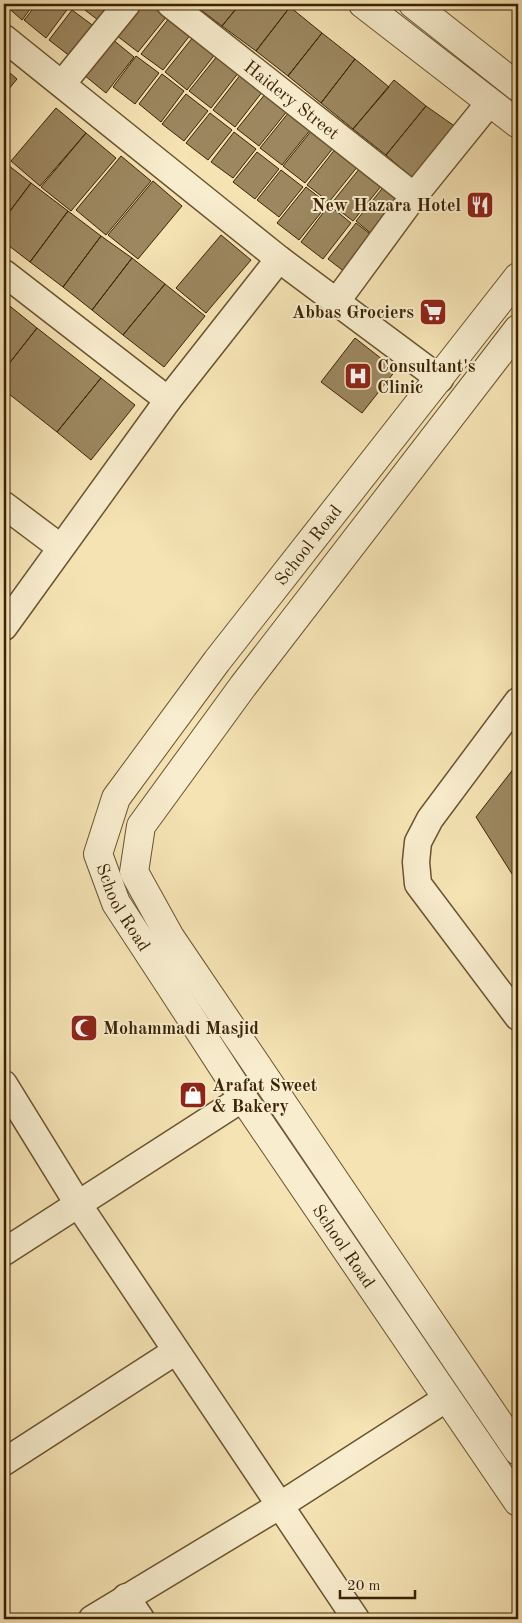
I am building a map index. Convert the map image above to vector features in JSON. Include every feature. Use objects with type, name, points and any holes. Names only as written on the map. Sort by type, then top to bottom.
[{"type":"street","points":[[62,84],[127,4]]},
{"type":"street","name":"Haidery Street","points":[[170,4],[414,196]]},
{"type":"street","points":[[336,301],[414,196],[508,121],[363,4]]},
{"type":"street","points":[[419,6],[518,87]]},
{"type":"street","points":[[4,38],[279,260],[440,379]]},
{"type":"street","points":[[4,627],[168,400],[279,260]]},
{"type":"street","points":[[4,273],[168,400]]},
{"type":"street","name":"School Road","points":[[518,277],[440,379],[217,661],[116,798],[98,854],[116,903],[243,1098],[518,1502]]},
{"type":"street","points":[[486,318],[515,334]]},
{"type":"street","name":"School Road","points":[[515,334],[243,686],[142,826],[134,872],[170,937],[191,969],[518,1451]]},
{"type":"street","points":[[4,505],[60,547]]},
{"type":"street","points":[[515,1006],[418,884],[416,862],[418,842],[430,819],[518,701]]},
{"type":"street","points":[[169,984],[191,969]]},
{"type":"street","points":[[4,1084],[78,1204],[356,1619]]},
{"type":"street","points":[[4,1252],[243,1098]]},
{"type":"street","points":[[4,1462],[176,1351]]},
{"type":"street","points":[[92,1619],[279,1506],[447,1398]]},
{"type":"street","points":[[126,1597],[141,1619]]},
{"type":"building","points":[[4,4],[34,4],[22,20]]},
{"type":"building","points":[[37,4],[65,4],[69,7],[46,38],[24,20]]},
{"type":"building","points":[[77,4],[111,4],[98,20]]},
{"type":"building","points":[[141,4],[152,4],[167,16],[138,52],[116,35]]},
{"type":"building","points":[[193,4],[240,4],[222,26]]},
{"type":"building","points":[[240,4],[285,4],[290,7],[256,51],[222,26]]},
{"type":"building","points":[[290,7],[322,33],[288,76],[256,51]]},
{"type":"building","points":[[72,10],[95,27],[71,57],[49,40]]},
{"type":"building","points":[[170,17],[191,34],[163,70],[141,54]]},
{"type":"building","points":[[322,33],[355,59],[321,103],[288,76]]},
{"type":"building","points":[[194,36],[216,53],[187,90],[165,72]]},
{"type":"building","points":[[112,39],[134,57],[106,93],[84,75]]},
{"type":"building","points":[[218,55],[239,72],[211,108],[189,91]]},
{"type":"building","points":[[136,56],[159,73],[135,104],[113,87]]},
{"type":"building","points":[[355,59],[389,87],[353,129],[321,103]]},
{"type":"building","points":[[4,68],[17,79],[4,95]]},
{"type":"building","points":[[162,74],[184,91],[161,122],[139,104]]},
{"type":"building","points":[[241,74],[263,91],[235,127],[213,110]]},
{"type":"building","points":[[394,80],[426,106],[386,155],[353,129]]},
{"type":"building","points":[[266,93],[288,110],[259,146],[237,129]]},
{"type":"building","points":[[186,94],[208,111],[184,141],[162,124]]},
{"type":"building","points":[[426,106],[463,132],[419,184],[386,155]]},
{"type":"building","points":[[56,108],[86,133],[40,186],[11,161]]},
{"type":"building","points":[[289,112],[311,129],[282,165],[260,148]]},
{"type":"building","points":[[210,113],[232,130],[208,160],[186,143]]},
{"type":"building","points":[[312,130],[334,147],[305,183],[283,166]]},
{"type":"building","points":[[234,132],[256,149],[233,178],[211,162]]},
{"type":"building","points":[[86,133],[116,158],[71,211],[41,187]]},
{"type":"building","points":[[336,148],[358,166],[329,202],[307,185]]},
{"type":"building","points":[[257,152],[279,169],[255,199],[233,182]]},
{"type":"building","points":[[121,156],[151,181],[106,235],[76,210]]},
{"type":"building","points":[[4,162],[31,183],[4,219]]},
{"type":"building","points":[[360,168],[382,185],[353,221],[331,204]]},
{"type":"building","points":[[281,170],[303,187],[279,217],[257,200]]},
{"type":"building","points":[[153,181],[182,206],[138,259],[108,235]]},
{"type":"building","points":[[31,183],[68,211],[30,262],[4,242],[4,219]]},
{"type":"building","points":[[385,185],[406,202],[378,239],[356,221]]},
{"type":"building","points":[[306,187],[328,204],[299,240],[277,223]]},
{"type":"building","points":[[329,205],[351,223],[323,259],[301,242]]},
{"type":"building","points":[[68,211],[101,236],[63,287],[30,262]]},
{"type":"building","points":[[356,223],[378,240],[350,276],[328,259]]},
{"type":"building","points":[[221,235],[251,260],[206,313],[176,288]]},
{"type":"building","points":[[101,236],[132,258],[92,310],[63,287]]},
{"type":"building","points":[[132,258],[165,284],[123,335],[92,310]]},
{"type":"building","points":[[165,284],[205,316],[164,367],[123,335]]},
{"type":"building","points":[[6,303],[37,328],[4,370],[4,305]]},
{"type":"building","points":[[37,328],[101,378],[57,432],[4,390],[4,370]]},
{"type":"building","name":"Consultant's Clinic","points":[[355,338],[396,370],[362,413],[321,382]]},
{"type":"building","points":[[101,378],[135,405],[91,460],[57,432]]},
{"type":"building","points":[[518,763],[518,870],[512,874],[476,817]]},
{"type":"place","name":"New Hazara Hotel","points":[[480,205]]},
{"type":"place","name":"Abbas Grociers","points":[[433,312]]},
{"type":"place","name":"Consultant's Clinic","points":[[358,376]]},
{"type":"place","name":"Mohammadi Masjid","points":[[84,1028]]},
{"type":"place","name":"Arafat Sweet & Bakery","points":[[193,1095]]}]
